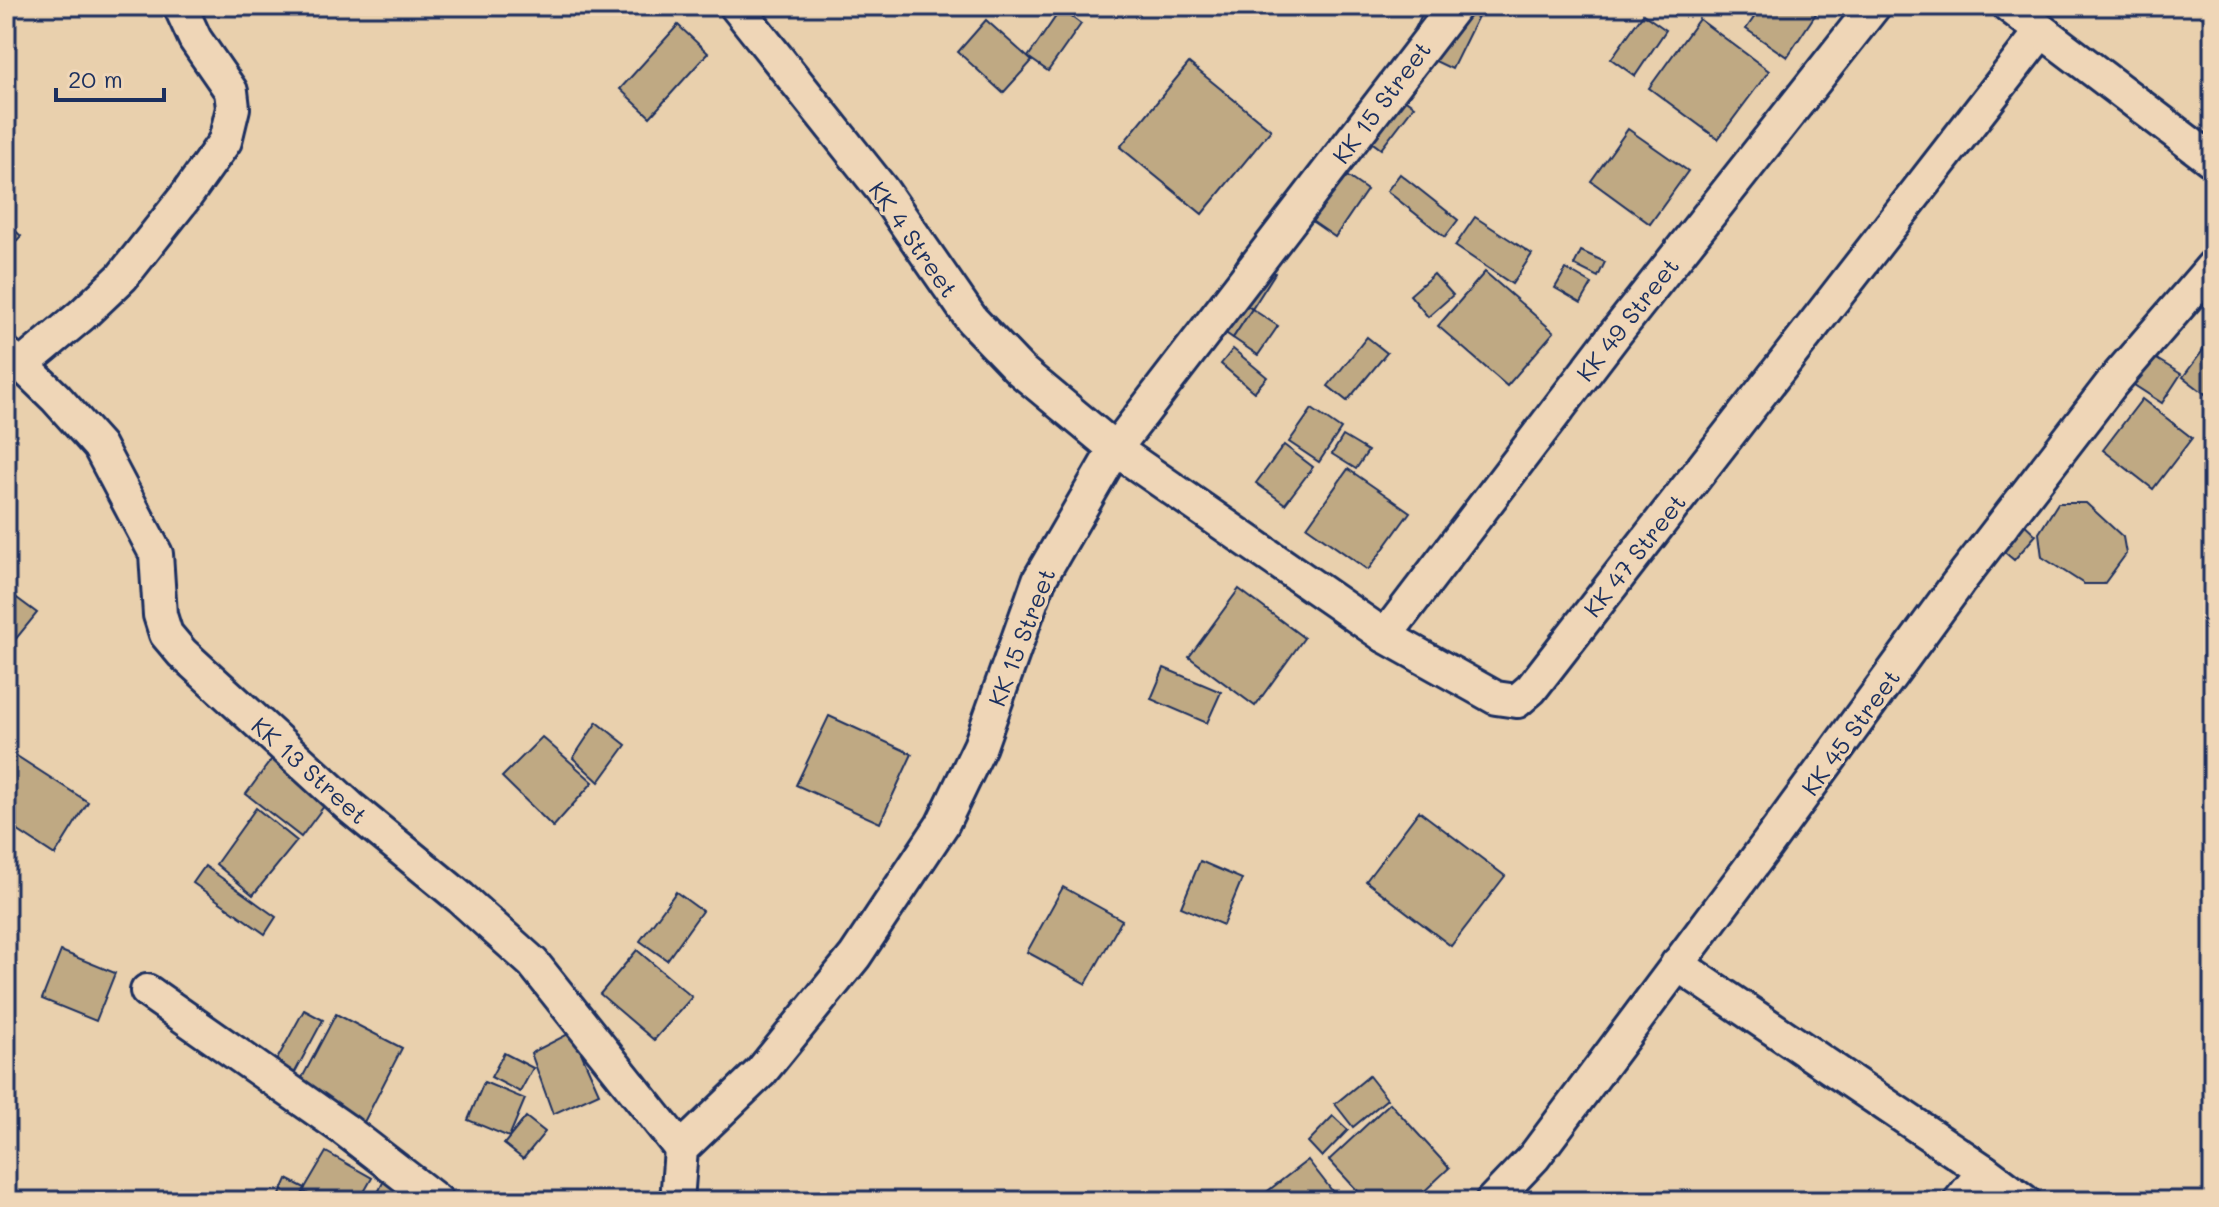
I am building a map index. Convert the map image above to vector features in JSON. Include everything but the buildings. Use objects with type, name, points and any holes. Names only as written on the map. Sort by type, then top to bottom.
[{"type":"street","points":[[14,360],[82,315],[122,277],[225,141],[233,108],[231,91],[195,39],[180,6]]},
{"type":"street","name":"KK 4 Street","points":[[736,6],[883,191],[972,320],[1020,370],[1115,449]]},
{"type":"street","name":"KK 15 Street","points":[[681,1149],[770,1061],[855,956],[942,825],[980,746],[1039,580],[1115,449],[1455,6]]},
{"type":"street","name":"KK 49 Street","points":[[1385,636],[1615,334],[1874,6]]},
{"type":"street","points":[[2009,6],[2213,161]]},
{"type":"street","name":"KK 47 Street","points":[[1115,449],[1385,636],[1496,698],[1517,701],[1531,689],[2041,32]]},
{"type":"street","name":"KK 45 Street","points":[[1492,1201],[1534,1157],[1958,583],[2112,383],[2213,266]]},
{"type":"street","name":"KK 13 Street","points":[[14,360],[56,398],[99,446],[156,554],[160,615],[166,634],[182,653],[350,807],[461,898],[533,963],[681,1149]]},
{"type":"street","points":[[1677,964],[2024,1201]]},
{"type":"street","points":[[147,991],[344,1129],[437,1201]]},
{"type":"street","points":[[677,1201],[681,1149]]},
{"type":"street","points":[[1960,1201],[1984,1171]]}]
